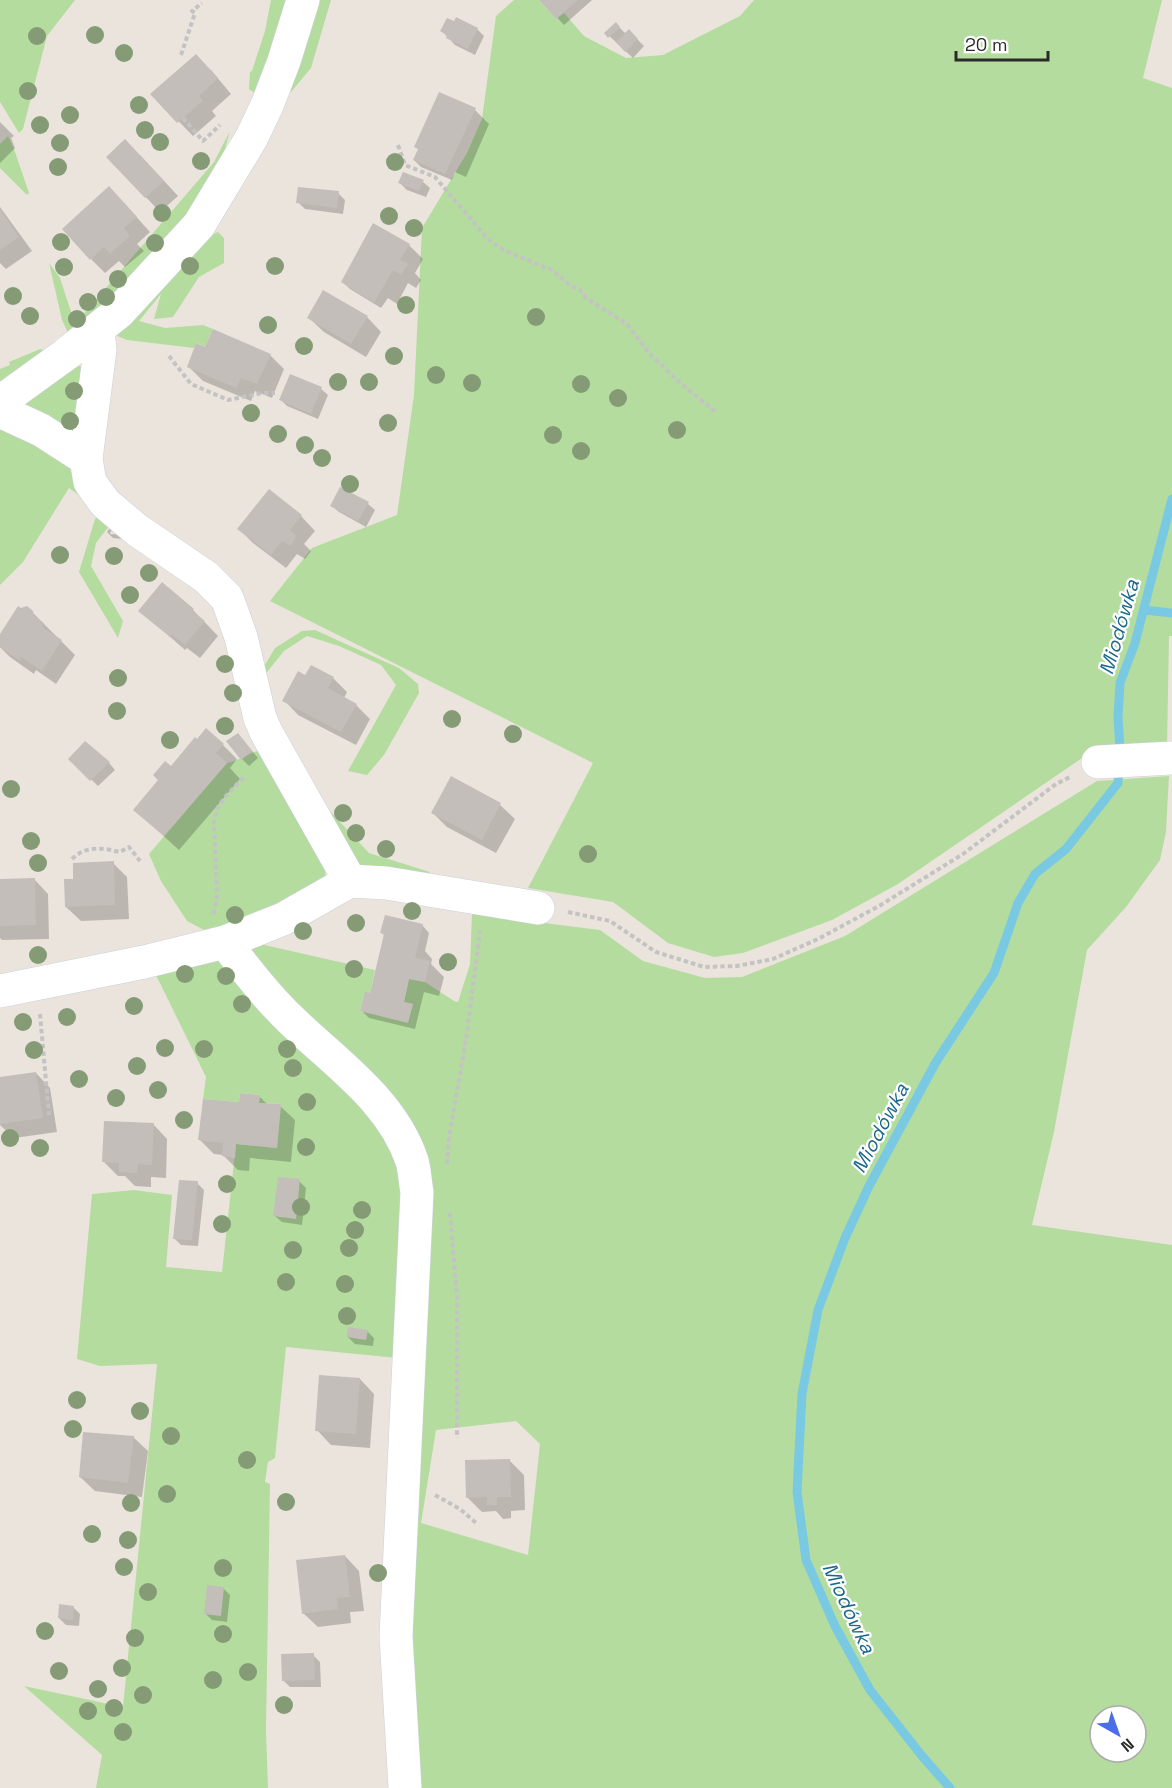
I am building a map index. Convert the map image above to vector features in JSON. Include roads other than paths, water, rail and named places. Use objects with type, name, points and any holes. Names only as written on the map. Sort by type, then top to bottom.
[{"type":"street","points":[[0,402],[98,330],[147,284],[199,225],[252,137],[268,103],[303,0]]},
{"type":"street","points":[[98,330],[100,350],[86,459],[90,482],[105,503],[137,530],[206,577],[227,598],[236,618],[260,718],[266,732],[350,881]]},
{"type":"street","points":[[0,411],[41,430],[86,459]]},
{"type":"street","points":[[1098,762],[1166,758]]},
{"type":"street","points":[[0,991],[213,945],[283,919],[350,881],[386,883],[537,908]]},
{"type":"street","points":[[213,945],[254,981],[289,1018],[361,1084],[395,1125],[412,1163],[417,1192],[396,1636],[405,1788]]},
{"type":"waterway","name":"Miodówka","points":[[950,1788],[870,1690],[835,1626],[806,1560],[797,1492],[802,1394],[818,1310],[845,1238],[869,1186],[936,1062],[994,973],[1018,903],[1035,874],[1066,849],[1118,783],[1120,683],[1135,643],[1172,499]]},
{"type":"waterway","points":[[1144,610],[1172,613]]}]
